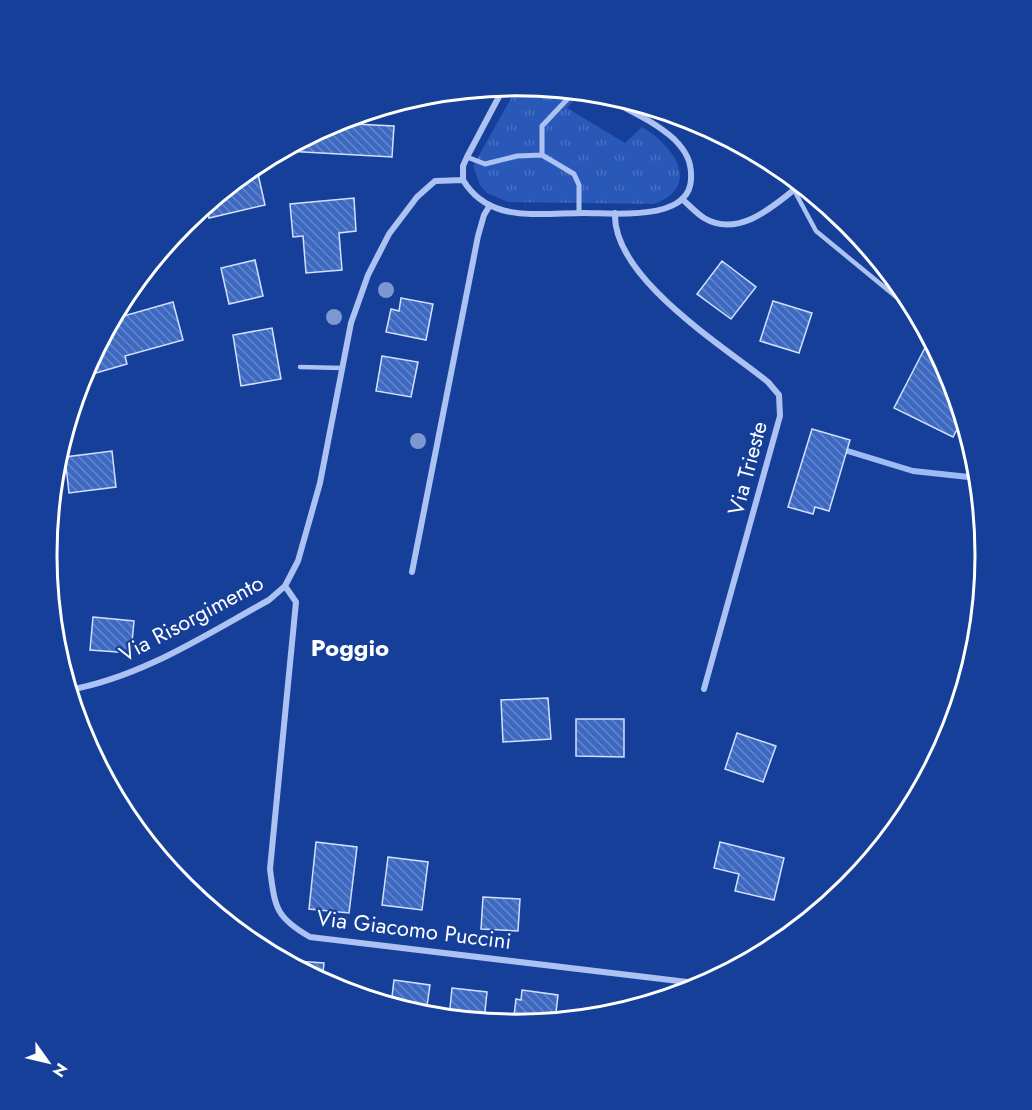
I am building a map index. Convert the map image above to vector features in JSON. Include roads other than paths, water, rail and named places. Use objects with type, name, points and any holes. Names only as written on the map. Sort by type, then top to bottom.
[{"type":"street","points":[[499,97],[467,157],[463,180],[470,192],[490,205],[520,213],[655,212],[670,208],[682,199],[691,184],[692,165],[685,152],[661,129],[628,110]]},
{"type":"street","points":[[543,155],[542,126],[567,99]]},
{"type":"street","points":[[467,157],[485,164],[517,156],[543,155],[574,174],[579,185],[579,213]]},
{"type":"street","name":"Via Risorgimento","points":[[77,688],[98,684],[147,666],[269,600],[285,585],[298,561],[320,483],[351,323],[369,275],[389,234],[417,197],[435,181],[463,180]]},
{"type":"street","points":[[682,199],[704,218],[722,224],[741,223],[760,214],[794,190]]},
{"type":"street","points":[[412,572],[478,236],[484,215],[490,205]]},
{"type":"street","name":"Via Trieste","points":[[615,213],[614,224],[620,244],[632,266],[671,306],[768,382],[779,395],[780,416],[704,689]]},
{"type":"street","name":"Via Giacomo Puccini","points":[[285,585],[296,602],[270,869],[274,902],[287,924],[310,937],[685,982]]},
{"type":"lane","points":[[794,190],[816,231],[895,296]]},
{"type":"lane","points":[[300,367],[342,368]]},
{"type":"waterway","points":[[841,449],[913,471],[968,477]]},
{"type":"district","name":"Poggio","points":[[350,647]]}]
